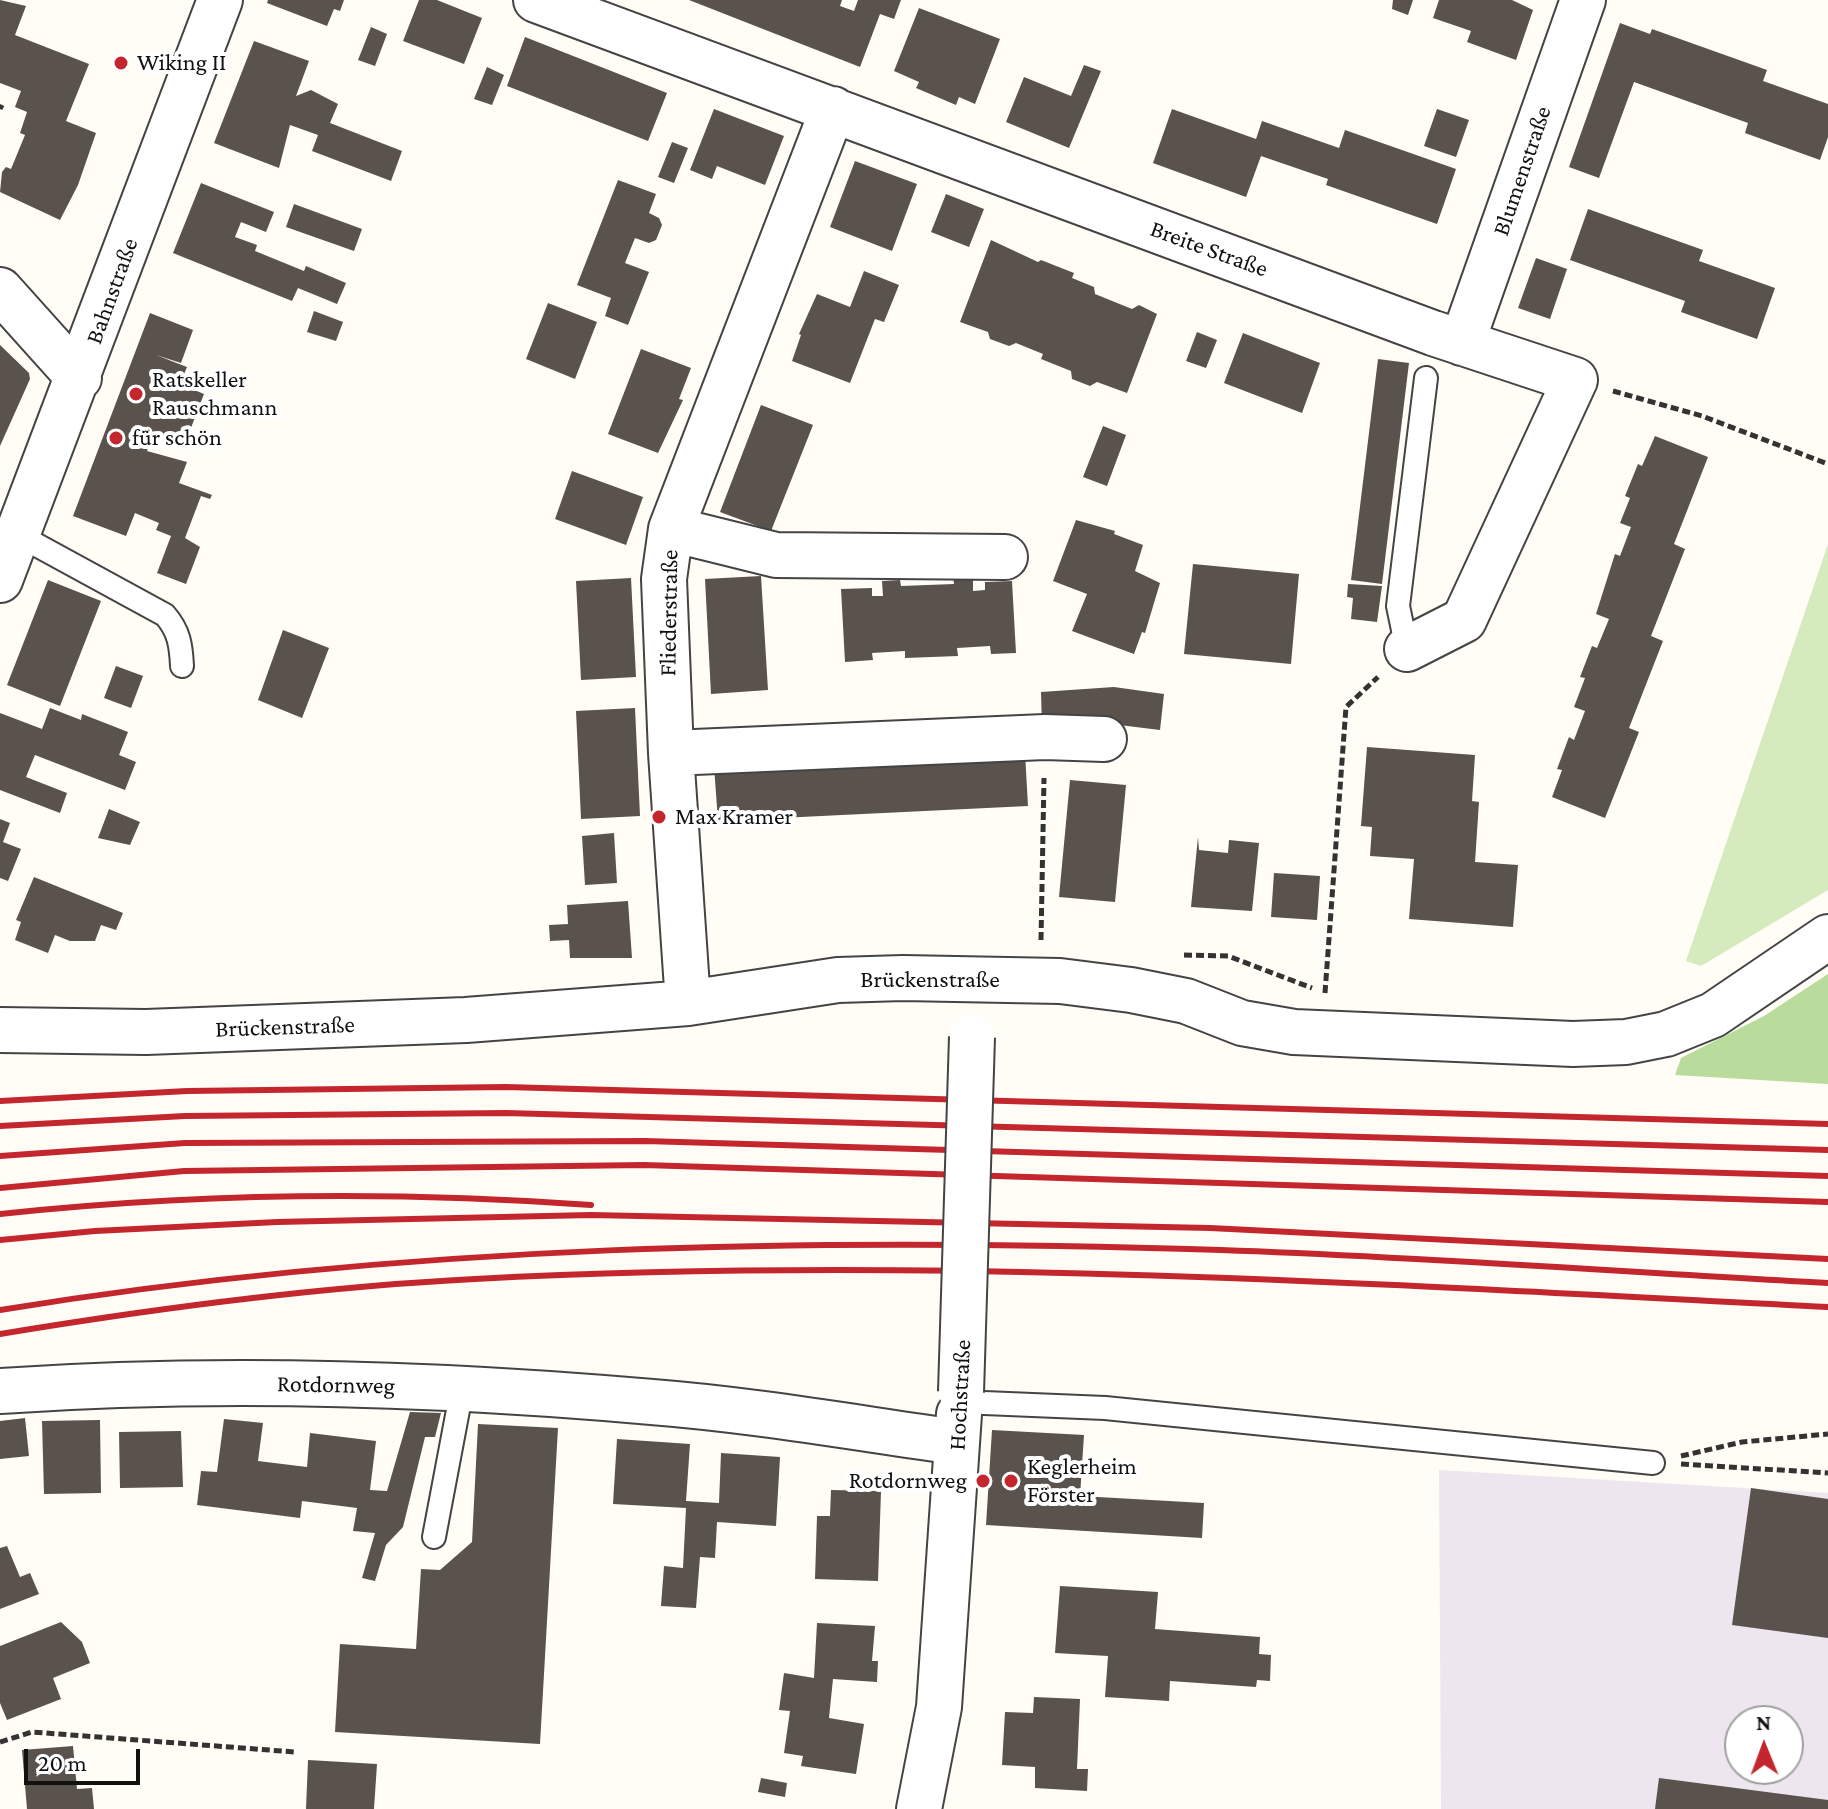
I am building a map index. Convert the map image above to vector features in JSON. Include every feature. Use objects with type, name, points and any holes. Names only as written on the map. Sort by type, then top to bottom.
[{"type":"street","name":"Bahnstraße","points":[[0,580],[8,529],[79,378],[220,0]]},
{"type":"street","name":"Breite Straße","points":[[536,0],[1462,343],[1575,380]]},
{"type":"street","name":"Blumenstraße","points":[[1462,343],[1583,0]]},
{"type":"street","name":"Fliederstraße","points":[[688,1003],[671,753],[664,579],[671,529],[833,109]]},
{"type":"street","points":[[0,290],[79,378]]},
{"type":"street","points":[[1407,649],[1464,620],[1575,380]]},
{"type":"street","points":[[671,529],[776,555],[1005,557]]},
{"type":"street","points":[[671,753],[1045,737],[1104,739]]},
{"type":"street","name":"Brückenstraße","points":[[0,1030],[146,1032],[341,1025],[688,1003],[838,980],[974,980],[1060,981],[1131,990],[1186,1001],[1242,1023],[1294,1032],[1573,1044],[1626,1042],[1666,1034],[1713,1015],[1828,937]]},
{"type":"street","name":"Hochstraße","points":[[919,1809],[939,1707],[959,1412],[974,980]]},
{"type":"street","name":"Rotdornweg","points":[[0,1391],[311,1382],[654,1402],[959,1412]]},
{"type":"lane","points":[[1407,649],[1398,606],[1426,378]]},
{"type":"lane","points":[[8,529],[165,615],[175,626],[181,642],[182,666]]},
{"type":"lane","points":[[434,1537],[462,1389]]},
{"type":"lane","points":[[959,1412],[1105,1408],[1653,1463]]},
{"type":"path","points":[[1575,380],[1702,416],[1828,464]]},
{"type":"path","points":[[1338,994],[1325,994],[1346,707],[1407,649]]},
{"type":"path","points":[[1041,951],[1045,737]]},
{"type":"path","points":[[1653,1463],[1742,1442],[1828,1434]]},
{"type":"path","points":[[1653,1463],[1828,1473]]},
{"type":"path","points":[[0,1742],[32,1732],[295,1752]]},
{"type":"shaded area","points":[[1439,1470],[1828,1493],[1828,1809],[1441,1809]]},
{"type":"green space","points":[[1828,544],[1828,890],[1701,966],[1686,961]]},
{"type":"green space","points":[[1828,974],[1828,1084],[1675,1075],[1681,1058],[1764,1016]]},
{"type":"building","points":[[0,0],[26,6],[15,35],[89,64],[66,121],[96,133],[78,185],[60,220],[0,192],[2,172],[6,167],[11,169],[25,135],[20,133],[27,112],[15,107],[21,91],[0,83]]},
{"type":"building","points":[[268,0],[344,0],[340,11],[334,9],[327,26],[267,3]]},
{"type":"building","points":[[419,0],[437,0],[482,18],[464,64],[403,41]]},
{"type":"building","points":[[689,0],[842,0],[840,6],[854,11],[858,0],[901,0],[894,19],[880,14],[860,67]]},
{"type":"building","points":[[1393,0],[1413,0],[1408,15],[1392,9]]},
{"type":"building","points":[[1439,0],[1512,0],[1533,10],[1516,60],[1467,42],[1471,31],[1433,18]]},
{"type":"building","points":[[919,8],[1000,39],[975,104],[959,97],[956,105],[916,88],[919,82],[894,71]]},
{"type":"building","points":[[1620,23],[1650,34],[1652,29],[1767,70],[1763,81],[1828,104],[1828,137],[1820,160],[1745,133],[1748,123],[1634,82],[1599,178],[1569,167]]},
{"type":"building","points":[[371,27],[387,34],[375,66],[358,60]]},
{"type":"building","points":[[525,37],[667,93],[648,141],[507,86]]},
{"type":"building","points":[[254,41],[309,61],[296,96],[311,90],[338,104],[330,123],[402,151],[391,181],[312,151],[318,135],[290,125],[279,168],[214,143]]},
{"type":"building","points":[[1084,65],[1101,71],[1069,148],[1006,122],[1024,77],[1071,96]]},
{"type":"building","points":[[487,67],[504,75],[492,105],[474,99]]},
{"type":"building","points":[[714,109],[784,136],[765,185],[717,166],[712,179],[690,170]]},
{"type":"building","points":[[1172,109],[1256,139],[1262,121],[1339,148],[1345,130],[1456,169],[1437,224],[1326,185],[1328,179],[1261,156],[1246,197],[1153,163]]},
{"type":"building","points":[[1437,109],[1469,120],[1456,157],[1424,146]]},
{"type":"building","points":[[672,142],[688,148],[674,183],[658,177]]},
{"type":"building","points":[[855,161],[917,184],[892,251],[830,227]]},
{"type":"building","points":[[618,180],[656,194],[649,213],[659,218],[662,225],[656,240],[649,243],[635,238],[625,263],[649,272],[628,325],[605,316],[611,298],[577,285]]},
{"type":"building","points":[[201,183],[274,212],[266,232],[241,222],[235,237],[257,245],[255,251],[304,271],[306,266],[346,283],[337,304],[298,288],[292,301],[173,253]]},
{"type":"building","points":[[946,194],[984,209],[969,247],[931,232]]},
{"type":"building","points":[[294,204],[362,229],[354,251],[286,227]]},
{"type":"building","points":[[1588,209],[1703,250],[1699,261],[1775,288],[1757,339],[1681,312],[1685,301],[1570,260]]},
{"type":"building","points":[[991,240],[1038,262],[1041,260],[1074,273],[1072,278],[1094,287],[1095,294],[1132,309],[1139,305],[1157,314],[1127,393],[1097,382],[1090,386],[1072,379],[1071,371],[1041,359],[1043,354],[1016,343],[1009,346],[990,339],[988,332],[960,322]]},
{"type":"building","points":[[1536,258],[1567,269],[1550,319],[1518,308]]},
{"type":"building","points":[[864,271],[899,285],[884,322],[875,319],[850,383],[792,361],[799,334],[817,294],[850,307]]},
{"type":"building","points":[[548,303],[597,322],[575,379],[526,359]]},
{"type":"building","points":[[314,311],[343,322],[336,341],[307,332]]},
{"type":"building","points":[[150,313],[193,330],[181,363],[156,355],[187,367],[180,384],[204,394],[184,446],[153,434],[147,451],[187,462],[179,483],[212,495],[210,499],[201,496],[185,538],[200,547],[186,584],[157,573],[171,536],[156,530],[159,523],[135,513],[126,536],[73,516]]},
{"type":"building","points":[[1197,332],[1217,340],[1206,368],[1186,361]]},
{"type":"building","points":[[1243,333],[1320,363],[1302,413],[1224,383]]},
{"type":"building","points":[[0,345],[29,373],[30,379],[0,446]]},
{"type":"building","points":[[641,349],[691,368],[679,399],[683,400],[658,453],[608,434]]},
{"type":"building","points":[[1378,359],[1409,363],[1382,584],[1351,580]]},
{"type":"building","points":[[761,405],[813,425],[771,531],[720,512]]},
{"type":"building","points":[[1103,426],[1126,435],[1107,486],[1083,477]]},
{"type":"building","points":[[1655,436],[1708,457],[1674,544],[1685,549],[1651,636],[1663,641],[1629,728],[1639,732],[1605,818],[1552,797],[1562,770],[1557,769],[1569,737],[1574,740],[1585,711],[1574,707],[1585,678],[1580,677],[1592,646],[1597,648],[1609,619],[1596,614],[1615,554],[1620,556],[1631,527],[1620,523],[1630,498],[1625,496],[1638,464],[1642,466]]},
{"type":"building","points":[[572,471],[643,497],[626,545],[555,519]]},
{"type":"building","points":[[1076,520],[1115,531],[1114,534],[1143,545],[1135,571],[1160,583],[1145,633],[1142,632],[1134,654],[1072,631],[1087,594],[1053,581]]},
{"type":"building","points":[[1193,564],[1299,574],[1291,664],[1184,654]]},
{"type":"building","points":[[761,576],[768,690],[711,694],[705,579]]},
{"type":"building","points":[[973,576],[973,591],[985,590],[985,582],[1012,581],[1016,653],[991,654],[990,646],[957,648],[958,656],[905,658],[905,651],[872,653],[873,660],[845,662],[841,589],[872,588],[872,596],[883,596],[882,581],[900,580],[901,586],[954,584],[953,577]]},
{"type":"building","points":[[631,578],[636,677],[581,680],[576,581]]},
{"type":"building","points":[[48,580],[101,601],[60,706],[7,685]]},
{"type":"building","points":[[1348,584],[1382,586],[1377,622],[1351,619],[1353,598],[1347,597]]},
{"type":"building","points":[[283,630],[329,648],[302,718],[258,700]]},
{"type":"building","points":[[116,666],[143,676],[131,708],[104,698]]},
{"type":"building","points":[[1114,687],[1164,694],[1160,730],[1111,724],[1042,728],[1041,692]]},
{"type":"building","points":[[50,708],[81,720],[82,714],[128,732],[119,755],[136,762],[125,790],[35,755],[26,777],[67,793],[60,813],[0,790],[0,713],[42,729]]},
{"type":"building","points":[[635,708],[640,816],[581,819],[576,711]]},
{"type":"building","points":[[1367,747],[1475,755],[1472,801],[1479,802],[1475,862],[1518,865],[1513,927],[1409,919],[1414,859],[1370,856],[1372,827],[1361,826]]},
{"type":"building","points":[[1025,753],[1028,806],[718,821],[714,766]]},
{"type":"building","points":[[1070,780],[1126,785],[1115,902],[1059,897]]},
{"type":"building","points":[[109,809],[140,822],[130,845],[98,838]]},
{"type":"building","points":[[0,819],[10,823],[3,842],[21,849],[8,881],[0,878]]},
{"type":"building","points":[[614,833],[617,883],[585,885],[582,836]]},
{"type":"building","points":[[1198,837],[1199,850],[1228,853],[1229,840],[1259,843],[1252,911],[1191,907]]},
{"type":"building","points":[[1274,873],[1320,876],[1317,920],[1271,917]]},
{"type":"building","points":[[34,877],[123,913],[116,930],[101,925],[95,941],[70,941],[55,935],[48,953],[15,940],[21,922],[16,920]]},
{"type":"building","points":[[628,901],[632,958],[570,958],[569,940],[550,941],[549,925],[568,924],[567,905]]},
{"type":"building","points":[[410,1412],[441,1413],[435,1437],[425,1437],[403,1527],[386,1545],[375,1581],[362,1578],[375,1533],[353,1531],[357,1508],[302,1501],[300,1518],[197,1505],[201,1471],[217,1472],[224,1419],[263,1423],[258,1461],[307,1467],[310,1433],[376,1441],[370,1490],[387,1491]]},
{"type":"building","points":[[25,1418],[29,1456],[0,1459],[0,1421]]},
{"type":"building","points":[[100,1420],[101,1493],[44,1494],[42,1421]]},
{"type":"building","points":[[478,1424],[558,1428],[540,1744],[335,1732],[340,1644],[416,1649],[421,1569],[440,1570],[472,1542]]},
{"type":"building","points":[[992,1430],[1084,1435],[1080,1496],[1204,1503],[1202,1538],[986,1525]]},
{"type":"building","points":[[181,1431],[183,1487],[120,1488],[119,1432]]},
{"type":"building","points":[[617,1439],[690,1444],[686,1501],[719,1503],[721,1453],[780,1457],[776,1526],[717,1522],[715,1558],[700,1557],[696,1608],[661,1606],[664,1566],[683,1568],[686,1508],[613,1504]]},
{"type":"building","points":[[1751,1488],[1828,1499],[1828,1638],[1732,1625]]},
{"type":"building","points":[[831,1490],[881,1491],[878,1581],[815,1579],[817,1516],[830,1516]]},
{"type":"building","points":[[7,1546],[20,1577],[30,1573],[39,1594],[0,1609],[0,1548]]},
{"type":"building","points":[[1060,1586],[1158,1592],[1155,1629],[1260,1637],[1259,1654],[1271,1655],[1270,1681],[1257,1680],[1256,1687],[1170,1681],[1169,1701],[1105,1697],[1108,1656],[1055,1653]]},
{"type":"building","points":[[61,1622],[82,1642],[90,1663],[53,1678],[61,1699],[7,1720],[0,1703],[0,1646]]},
{"type":"building","points":[[817,1623],[875,1626],[872,1661],[878,1661],[877,1682],[833,1679],[829,1718],[864,1724],[856,1774],[801,1766],[803,1756],[784,1753],[790,1711],[779,1710],[784,1673],[814,1678]]},
{"type":"building","points":[[1034,1697],[1080,1699],[1077,1769],[1088,1769],[1087,1791],[1035,1788],[1035,1767],[1002,1765],[1005,1712],[1033,1713]]},
{"type":"building","points":[[73,1746],[77,1789],[92,1788],[94,1809],[27,1809],[22,1750]]},
{"type":"building","points":[[308,1760],[377,1764],[374,1809],[306,1809]]},
{"type":"building","points":[[761,1778],[787,1783],[785,1797],[758,1792]]},
{"type":"building","points":[[1659,1778],[1828,1800],[1828,1809],[1655,1809]]},
{"type":"railway","points":[[0,1101],[187,1091],[506,1087],[1828,1124]]},
{"type":"railway","points":[[0,1126],[185,1116],[506,1113],[1828,1150]]},
{"type":"railway","points":[[0,1156],[185,1143],[645,1141],[1828,1176]]},
{"type":"railway","points":[[0,1188],[184,1171],[644,1165],[1828,1202]]},
{"type":"railway","points":[[0,1214],[147,1202],[296,1196],[444,1198],[591,1205]]},
{"type":"railway","points":[[0,1240],[95,1231],[277,1222],[591,1215],[1210,1228],[1828,1259]]},
{"type":"railway","points":[[0,1310],[151,1288],[304,1271],[609,1250],[762,1246],[1068,1246],[1221,1250],[1828,1283]]},
{"type":"railway","points":[[0,1334],[178,1307],[356,1287],[644,1272],[983,1271],[1152,1275],[1828,1307]]},
{"type":"place","name":"Wiking II","points":[[121,63]]},
{"type":"place","name":"Ratskeller Rauschmann","points":[[136,394]]},
{"type":"place","name":"für schön","points":[[116,438]]},
{"type":"place","name":"Max Kramer","points":[[659,817]]},
{"type":"place","name":"Rotdornweg","points":[[983,1481]]},
{"type":"place","name":"Keglerheim Förster","points":[[1011,1481]]}]
